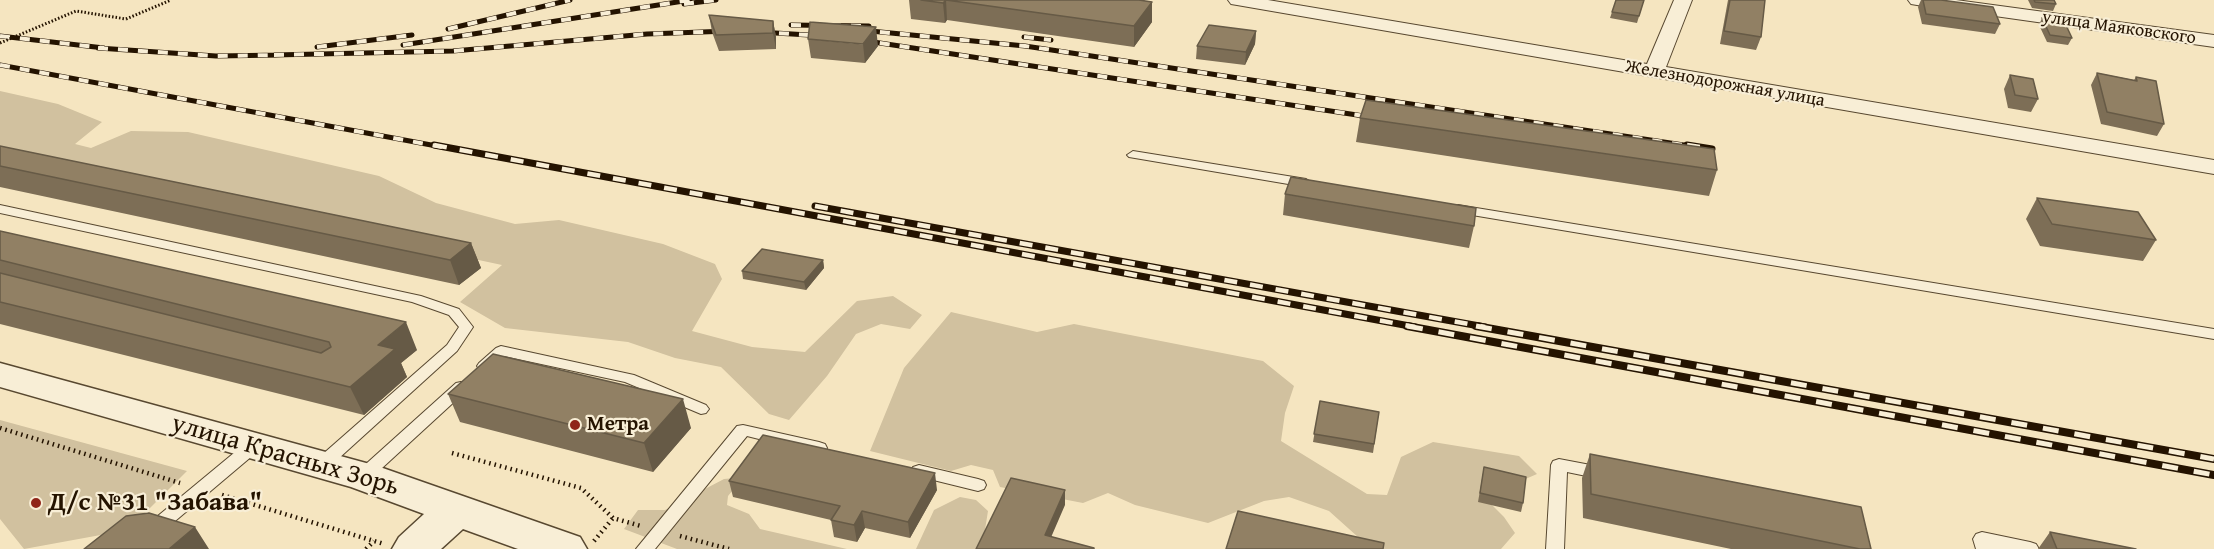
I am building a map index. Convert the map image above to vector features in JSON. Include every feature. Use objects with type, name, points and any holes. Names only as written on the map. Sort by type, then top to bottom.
[{"type":"street","name":"Железнодорожная улица","points":[[1237,0],[2214,168]]},
{"type":"street","points":[[1654,72],[1683,0]]},
{"type":"street","name":"улица Маяковского","points":[[1917,0],[2214,41]]},
{"type":"street","name":"улица Красных Зорь","points":[[0,375],[252,447],[363,476],[560,548]]},
{"type":"street","points":[[414,549],[455,511]]},
{"type":"lane","points":[[1133,155],[1321,186]]},
{"type":"lane","points":[[1450,207],[2214,334]]},
{"type":"lane","points":[[0,209],[417,299],[454,312],[466,327],[452,348],[321,465]]},
{"type":"lane","points":[[363,476],[501,351],[629,378],[701,409]]},
{"type":"lane","points":[[645,549],[743,430],[833,451]]},
{"type":"lane","points":[[130,549],[252,447]]},
{"type":"lane","points":[[1555,549],[1559,465],[1617,477]]},
{"type":"lane","points":[[900,467],[978,485]]},
{"type":"lane","points":[[1985,549],[1982,539],[2030,549]]},
{"type":"path","points":[[0,43],[76,11],[126,19],[171,0]]},
{"type":"path","points":[[452,453],[581,488],[613,518],[729,549]]},
{"type":"path","points":[[560,548],[613,518]]},
{"type":"path","points":[[366,549],[374,541]]},
{"type":"shaded area","points":[[0,91],[58,104],[102,122],[75,144],[91,148],[131,131],[188,132],[379,176],[436,203],[515,224],[559,220],[663,244],[715,264],[722,279],[692,331],[752,347],[805,352],[857,301],[893,296],[922,315],[910,329],[881,324],[856,334],[827,376],[789,420],[769,414],[721,367],[675,358],[628,342],[505,328],[460,302],[502,265],[0,158]]},
{"type":"shaded area","points":[[951,312],[1037,332],[1074,324],[1263,361],[1294,386],[1285,413],[1281,441],[1367,494],[1387,495],[1401,457],[1433,442],[1519,456],[1537,474],[1484,497],[1504,517],[1515,533],[1501,549],[1380,549],[1368,546],[1329,511],[1289,497],[1264,501],[1208,523],[1135,505],[1108,493],[1083,503],[1000,487],[993,470],[971,465],[951,471],[870,451],[904,368]]},
{"type":"shaded area","points":[[0,420],[187,471],[128,530],[24,549],[0,519]]},
{"type":"shaded area","points":[[735,478],[738,484],[728,496],[727,505],[749,514],[760,529],[847,549],[677,549],[624,529],[638,510],[665,510],[724,479]]},
{"type":"shaded area","points":[[960,497],[976,500],[988,511],[984,536],[976,549],[916,549],[934,510]]},
{"type":"building","points":[[921,0],[946,0],[943,3]]},
{"type":"building","points":[[946,0],[1139,0],[1152,2],[1134,26]]},
{"type":"building","points":[[1616,0],[1644,0],[1639,16],[1612,12]]},
{"type":"building","points":[[1730,0],[1765,0],[1761,37],[1724,31]]},
{"type":"building","points":[[1923,0],[1993,7],[2000,24],[1926,14]]},
{"type":"building","points":[[2034,0],[2054,0],[2056,4],[2035,2]]},
{"type":"building","points":[[709,15],[773,21],[773,33],[716,35]]},
{"type":"building","points":[[2042,18],[2064,21],[2072,38],[2050,35]]},
{"type":"building","points":[[810,22],[876,27],[863,44],[808,39]]},
{"type":"building","points":[[1209,25],[1256,31],[1246,52],[1197,46]]},
{"type":"building","points":[[2097,73],[2137,81],[2136,77],[2156,81],[2164,124],[2107,112]]},
{"type":"building","points":[[2010,75],[2033,79],[2038,99],[2015,95]]},
{"type":"building","points":[[1366,100],[1714,149],[1717,170],[1360,118]]},
{"type":"building","points":[[0,146],[471,243],[450,260],[0,166]]},
{"type":"building","points":[[1291,177],[1476,208],[1474,226],[1285,194]]},
{"type":"building","points":[[2037,198],[2138,212],[2156,240],[2052,224]]},
{"type":"building","points":[[0,231],[406,322],[378,345],[395,349],[350,387],[0,302],[0,273],[321,353],[331,347],[329,342],[0,260]]},
{"type":"building","points":[[762,249],[823,260],[804,282],[742,271]]},
{"type":"building","points":[[493,354],[683,399],[644,443],[448,394]]},
{"type":"building","points":[[1320,401],[1379,412],[1374,444],[1314,434]]},
{"type":"building","points":[[763,435],[935,473],[908,522],[862,511],[854,525],[831,520],[840,506],[729,481]]},
{"type":"building","points":[[1590,454],[1861,507],[1871,549],[1860,549],[1591,494]]},
{"type":"building","points":[[1484,467],[1526,477],[1523,503],[1480,493]]},
{"type":"building","points":[[1011,478],[1065,490],[1045,535],[1094,549],[976,549]]},
{"type":"building","points":[[1238,511],[1384,543],[1383,549],[1226,549]]},
{"type":"building","points":[[149,513],[195,527],[169,549],[84,549],[126,516]]},
{"type":"building","points":[[2050,532],[2136,549],[2057,549]]},
{"type":"railway","points":[[448,29],[570,0]]},
{"type":"railway","points":[[403,45],[690,0]]},
{"type":"railway","points":[[684,4],[716,0]]},
{"type":"railway","points":[[791,25],[869,26]]},
{"type":"railway","points":[[860,30],[1025,46],[1697,147]]},
{"type":"railway","points":[[274,55],[453,51],[647,34],[729,31]]},
{"type":"railway","points":[[759,32],[825,36]]},
{"type":"railway","points":[[317,47],[412,35]]},
{"type":"railway","points":[[0,36],[104,48]]},
{"type":"railway","points":[[1024,37],[1051,40]]},
{"type":"railway","points":[[860,40],[1377,118]]},
{"type":"railway","points":[[98,48],[216,56],[281,55]]},
{"type":"railway","points":[[0,65],[442,147]]},
{"type":"railway","points":[[434,145],[1415,327]]},
{"type":"railway","points":[[1687,145],[1712,149]]},
{"type":"railway","points":[[815,206],[1485,327]]},
{"type":"railway","points":[[1407,326],[2214,475]]},
{"type":"railway","points":[[1476,326],[2214,459]]},
{"type":"place","name":"Метра","points":[[575,425]]},
{"type":"place","name":"Д/с №31 \"Забава\"","points":[[36,503]]}]
